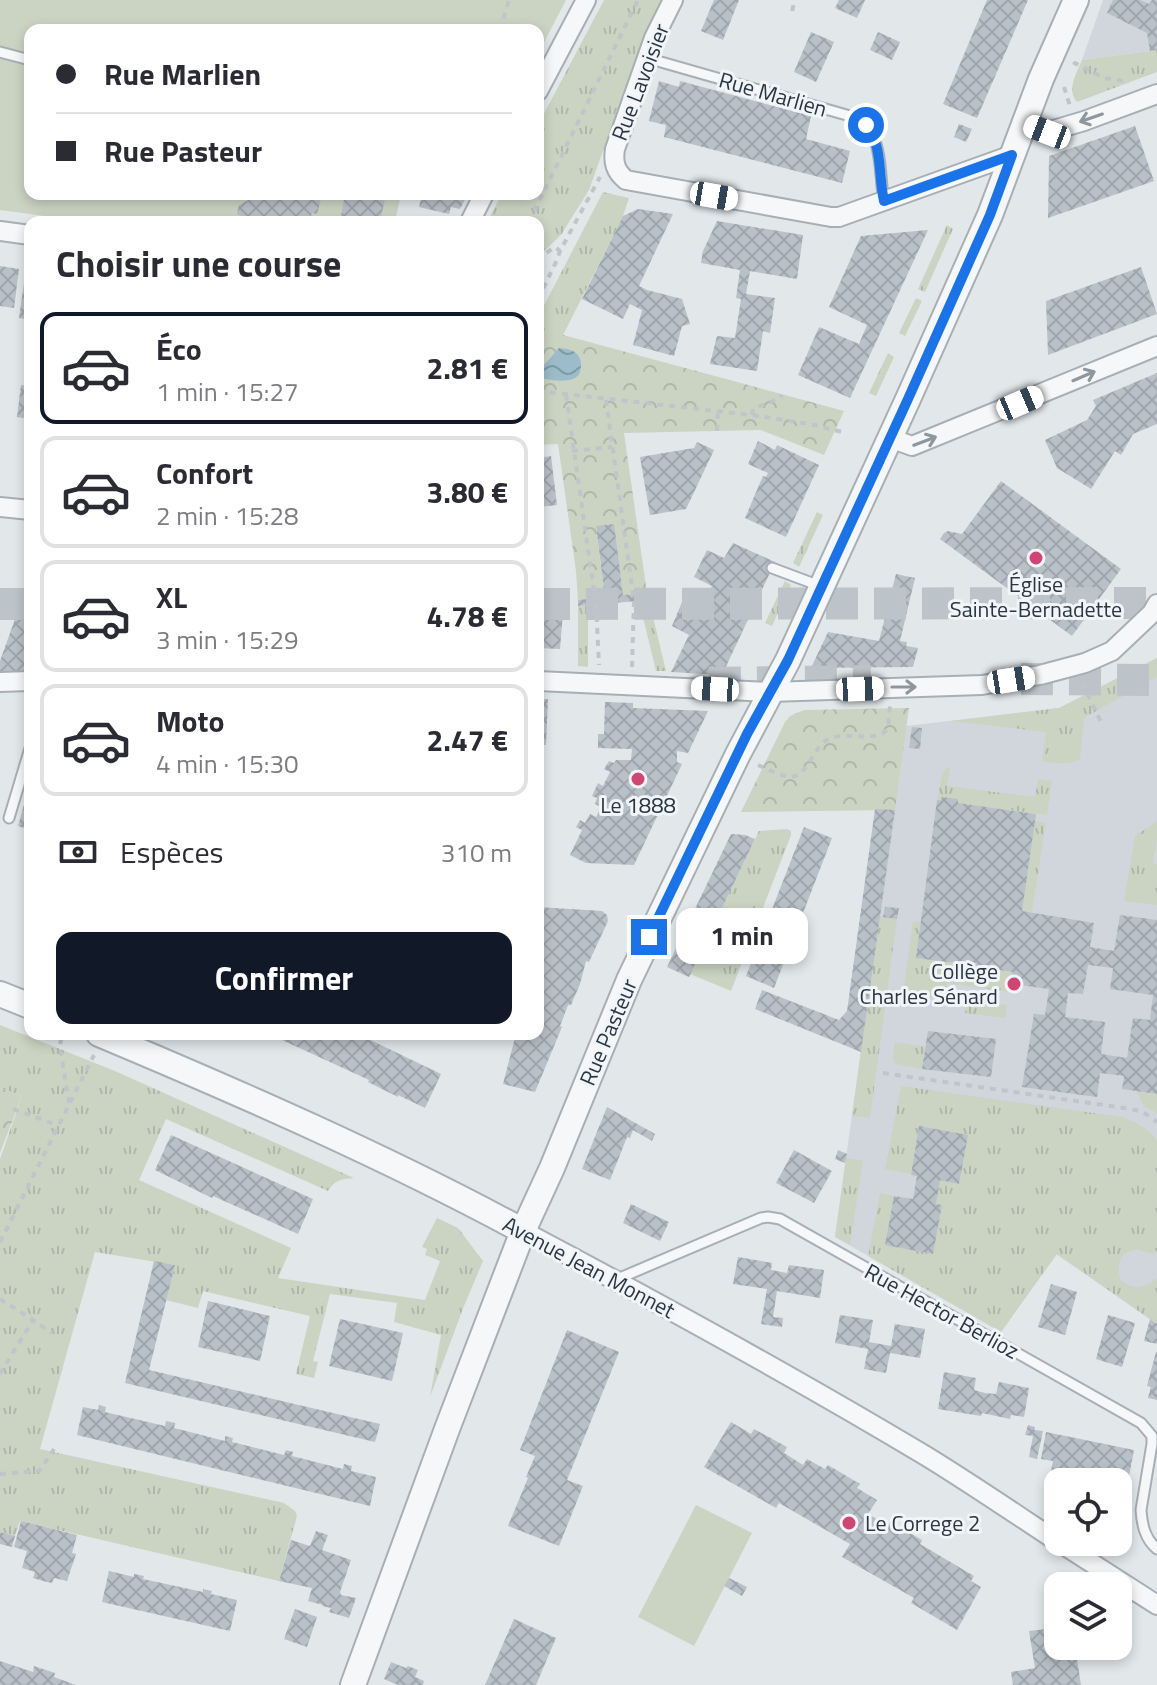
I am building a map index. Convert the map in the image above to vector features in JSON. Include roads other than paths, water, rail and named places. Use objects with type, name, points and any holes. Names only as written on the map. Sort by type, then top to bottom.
[{"type":"street","points":[[544,80],[586,0]]},
{"type":"street","name":"Rue Lavoisier","points":[[673,0],[654,38],[615,149],[618,173],[626,180],[831,217],[884,201]]},
{"type":"street","name":"Rue Pasteur","points":[[353,1685],[523,1231],[641,954],[738,754],[788,660],[890,438],[990,215],[1024,123],[1076,0]]},
{"type":"street","points":[[1024,123],[1047,132],[1157,94]]},
{"type":"street","points":[[884,201],[1012,155]]},
{"type":"street","points":[[0,231],[24,234]]},
{"type":"street","points":[[890,438],[912,446],[1157,346]]},
{"type":"street","points":[[0,507],[24,509]]},
{"type":"street","points":[[544,681],[770,692],[982,685],[1075,666],[1112,651],[1152,613],[1157,604]]},
{"type":"street","points":[[0,682],[24,681]]},
{"type":"street","points":[[0,994],[24,1004]]},
{"type":"street","name":"Avenue Jean Monnet","points":[[97,1043],[278,1113],[442,1188],[615,1280],[882,1430],[1044,1533]]},
{"type":"street","name":"Avenue Jean Monnet","points":[[1080,1556],[1157,1605]]},
{"type":"lane","points":[[0,52],[24,58]]},
{"type":"lane","name":"Rue Marlien","points":[[647,58],[857,118],[874,134],[884,201]]},
{"type":"lane","points":[[772,568],[820,586]]},
{"type":"lane","points":[[9,818],[24,768]]},
{"type":"lane","name":"Rue Hector Berlioz","points":[[615,1280],[761,1218],[780,1219],[1141,1423],[1152,1436],[1142,1520],[1147,1538],[1157,1549]]},
{"type":"water","points":[[559,348],[571,350],[581,362],[579,375],[558,381],[544,379],[544,365]]},
{"type":"tunnel","points":[[544,604],[1157,603]]},
{"type":"tunnel","points":[[0,604],[24,604]]},
{"type":"tunnel","points":[[1021,679],[1157,680]]},
{"type":"tunnel","points":[[709,683],[871,681]]},
{"type":"place","name":"Église Sainte-Bernadette","points":[[1036,558]]},
{"type":"place","name":"Le 1888","points":[[638,779]]},
{"type":"place","name":"Collège Charles Sénard","points":[[1014,984]]},
{"type":"place","name":"Le Correge 2","points":[[849,1523]]}]
